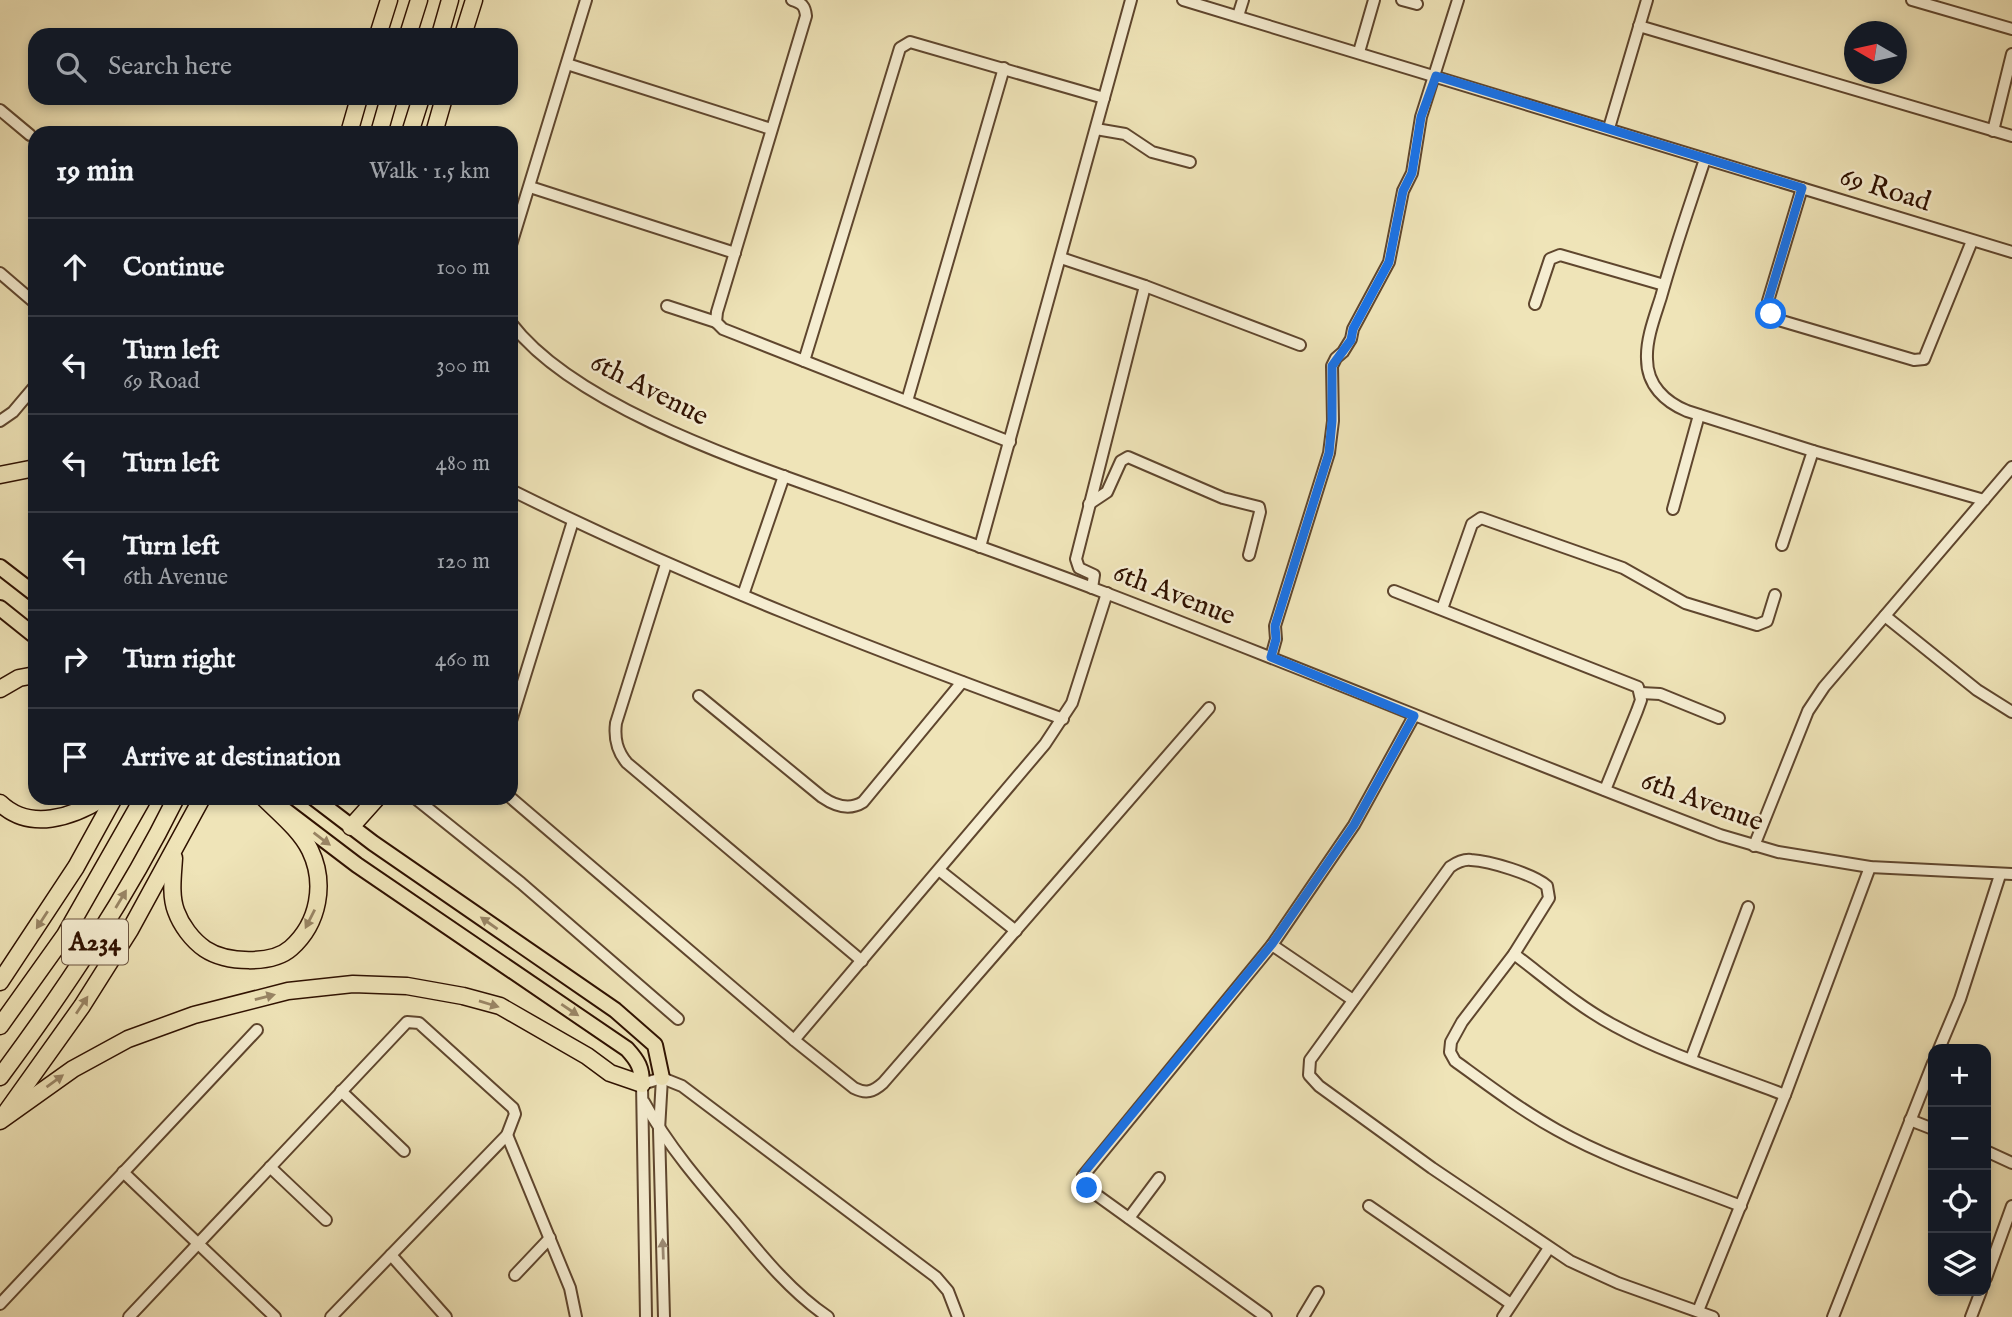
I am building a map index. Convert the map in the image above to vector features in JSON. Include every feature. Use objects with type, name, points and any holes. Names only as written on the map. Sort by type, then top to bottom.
[{"type":"highway","points":[[380,28],[389,0]]},
{"type":"highway","points":[[410,28],[419,0]]},
{"type":"highway","points":[[442,28],[450,0]]},
{"type":"highway","points":[[465,28],[474,0]]},
{"type":"highway","points":[[351,126],[357,105]]},
{"type":"highway","points":[[381,126],[387,105]]},
{"type":"highway","points":[[412,126],[419,105]]},
{"type":"highway","points":[[436,126],[442,105]]},
{"type":"highway","points":[[0,475],[28,469]]},
{"type":"highway","points":[[0,690],[19,678],[28,676]]},
{"type":"highway","points":[[0,803],[19,816],[37,820],[57,819],[92,805]]},
{"type":"highway","points":[[0,982],[76,867],[110,805]]},
{"type":"highway","name":"A234","points":[[0,1026],[65,934],[139,805]]},
{"type":"highway","name":"A234","points":[[0,1077],[82,962],[122,898],[172,805]]},
{"type":"highway","points":[[0,1121],[82,1006],[130,930],[198,805]]},
{"type":"highway","points":[[174,852],[172,892],[175,910],[187,932],[205,949],[223,957],[248,960],[271,957],[290,949],[313,915],[319,900],[318,874],[310,850],[273,805]]},
{"type":"highway","points":[[351,827],[371,805]]},
{"type":"highway","points":[[0,1121],[73,1069],[128,1040],[194,1015],[288,991],[353,984],[407,986],[500,1006],[587,1056],[642,1092]]},
{"type":"main road","points":[[0,568],[28,589]]},
{"type":"main road","points":[[0,608],[28,630]]},
{"type":"main road","points":[[276,805],[357,865],[626,1049],[638,1060],[642,1072],[642,1092]]},
{"type":"main road","points":[[323,805],[615,1010],[655,1045],[662,1078]]},
{"type":"street","points":[[518,224],[586,0]]},
{"type":"street","points":[[716,322],[734,253],[807,16],[801,2],[792,0]]},
{"type":"street","points":[[980,547],[1131,0]]},
{"type":"street","name":"69 Road","points":[[1183,0],[2012,252]]},
{"type":"street","points":[[1238,16],[1243,0]]},
{"type":"street","points":[[1359,52],[1374,0]]},
{"type":"street","points":[[1402,0],[1417,4]]},
{"type":"street","points":[[1271,657],[1276,639],[1275,626],[1329,453],[1332,366],[1351,340],[1353,329],[1389,262],[1403,191],[1412,173],[1421,117],[1458,0]]},
{"type":"street","points":[[1609,128],[1647,0]]},
{"type":"street","points":[[1912,0],[2012,29]]},
{"type":"street","points":[[1639,26],[2012,136]]},
{"type":"street","points":[[804,361],[900,48],[910,43],[1104,98]]},
{"type":"street","points":[[1993,131],[2012,54]]},
{"type":"street","points":[[567,64],[771,129]]},
{"type":"street","points":[[907,401],[1004,68]]},
{"type":"street","points":[[0,110],[28,133]]},
{"type":"street","points":[[1096,129],[1125,134],[1152,152],[1190,162]]},
{"type":"street","points":[[1705,159],[1664,285],[1649,341],[1648,369],[1655,387],[1667,401],[1699,415],[1984,500]]},
{"type":"street","points":[[530,187],[734,253]]},
{"type":"street","points":[[1802,188],[1768,301],[1768,308],[1775,319],[1914,360],[1924,359],[1972,241]]},
{"type":"street","points":[[1535,304],[1548,263],[1560,255],[1664,285]]},
{"type":"street","points":[[1061,258],[1145,286],[1300,345]]},
{"type":"street","points":[[0,273],[28,297]]},
{"type":"street","points":[[1092,588],[1095,577],[1079,568],[1076,559],[1145,286]]},
{"type":"street","points":[[667,306],[716,322],[723,329],[1010,442]]},
{"type":"street","name":"6th Avenue","points":[[518,331],[534,349],[601,395],[694,441],[1107,593],[1414,716],[1754,846],[1801,857],[1870,867],[2012,874]]},
{"type":"street","points":[[0,421],[13,412],[28,394]]},
{"type":"street","points":[[1673,509],[1699,415]]},
{"type":"street","points":[[1782,545],[1813,451]]},
{"type":"street","points":[[1089,504],[1107,492],[1121,461],[1128,457],[1223,498],[1259,507],[1261,512],[1249,555]]},
{"type":"street","points":[[1754,846],[1808,711],[1824,687],[2012,467]]},
{"type":"street","points":[[743,595],[784,476]]},
{"type":"street","points":[[518,494],[666,564],[962,682],[1063,719]]},
{"type":"street","points":[[1443,609],[1472,524],[1480,518],[1623,568],[1685,603],[1757,625],[1767,621],[1775,594]]},
{"type":"street","points":[[518,698],[573,521]]},
{"type":"street","points":[[666,564],[616,723],[615,734],[620,753],[627,763],[862,961]]},
{"type":"street","points":[[1394,591],[1638,687],[1641,693],[1637,711],[1605,790]]},
{"type":"street","points":[[794,1041],[1045,744],[1063,719],[1076,691],[1107,593]]},
{"type":"street","points":[[1885,616],[1977,691],[2012,712]]},
{"type":"street","points":[[699,696],[822,797],[836,805],[850,807],[863,802],[962,682]]},
{"type":"street","points":[[1641,693],[1660,694],[1719,718]]},
{"type":"street","points":[[518,804],[794,1041],[854,1088],[871,1092],[883,1083],[1209,708]]},
{"type":"street","points":[[1266,1317],[1087,1188],[1083,1176],[1272,944],[1354,825],[1414,716]]},
{"type":"street","points":[[424,805],[521,883],[678,1019]]},
{"type":"street","points":[[1713,1317],[1618,1283],[1549,1248],[1432,1168],[1313,1081],[1309,1074],[1310,1060],[1444,874],[1458,862],[1471,859],[1507,869],[1541,881],[1547,886],[1550,892],[1547,905],[1451,1042],[1450,1052],[1455,1060],[1505,1097],[1558,1130],[1602,1152],[1741,1206]]},
{"type":"street","points":[[1698,1311],[1785,1095],[1870,867]]},
{"type":"street","points":[[939,870],[1016,931]]},
{"type":"street","points":[[1941,1044],[1959,999],[2000,875]]},
{"type":"street","points":[[1691,1059],[1748,907]]},
{"type":"street","points":[[1272,944],[1353,1000]]},
{"type":"street","points":[[1514,954],[1615,1026],[1785,1095]]},
{"type":"street","points":[[129,1317],[407,1022],[413,1021],[419,1023],[513,1108],[515,1114],[507,1135],[331,1317]]},
{"type":"street","points":[[0,1304],[257,1030]]},
{"type":"street","points":[[1833,1317],[1928,1075]]},
{"type":"street","points":[[642,1092],[662,1078]]},
{"type":"street","points":[[662,1078],[659,1130],[664,1317]]},
{"type":"street","points":[[662,1078],[682,1086],[936,1277],[948,1291],[958,1317]]},
{"type":"street","points":[[341,1091],[404,1151]]},
{"type":"street","points":[[642,1092],[659,1130],[745,1236],[810,1305],[828,1317]]},
{"type":"street","points":[[642,1092],[646,1317]]},
{"type":"street","points":[[1910,1119],[1928,1127]]},
{"type":"street","points":[[507,1135],[570,1288],[576,1317]]},
{"type":"street","points":[[1991,1154],[2012,1163]]},
{"type":"street","points":[[270,1167],[326,1220]]},
{"type":"street","points":[[123,1172],[275,1317]]},
{"type":"street","points":[[1129,1218],[1159,1178]]},
{"type":"street","points":[[1369,1206],[1511,1304]]},
{"type":"street","points":[[1991,1264],[2012,1206]]},
{"type":"street","points":[[516,1275],[550,1238]]},
{"type":"street","points":[[1503,1317],[1549,1248]]},
{"type":"street","points":[[391,1255],[446,1317]]},
{"type":"street","points":[[1303,1317],[1318,1292]]},
{"type":"street","points":[[1971,1317],[1979,1296]]},
{"type":"street","points":[[810,1305],[815,1317]]},
{"type":"route","points":[[1087,1188],[1083,1176],[1086,1170],[1272,944],[1354,825],[1414,716],[1271,657],[1276,639],[1275,626],[1329,453],[1332,366],[1351,340],[1353,329],[1389,262],[1403,191],[1412,173],[1421,117],[1436,76],[1802,188],[1768,301],[1771,314]]}]
